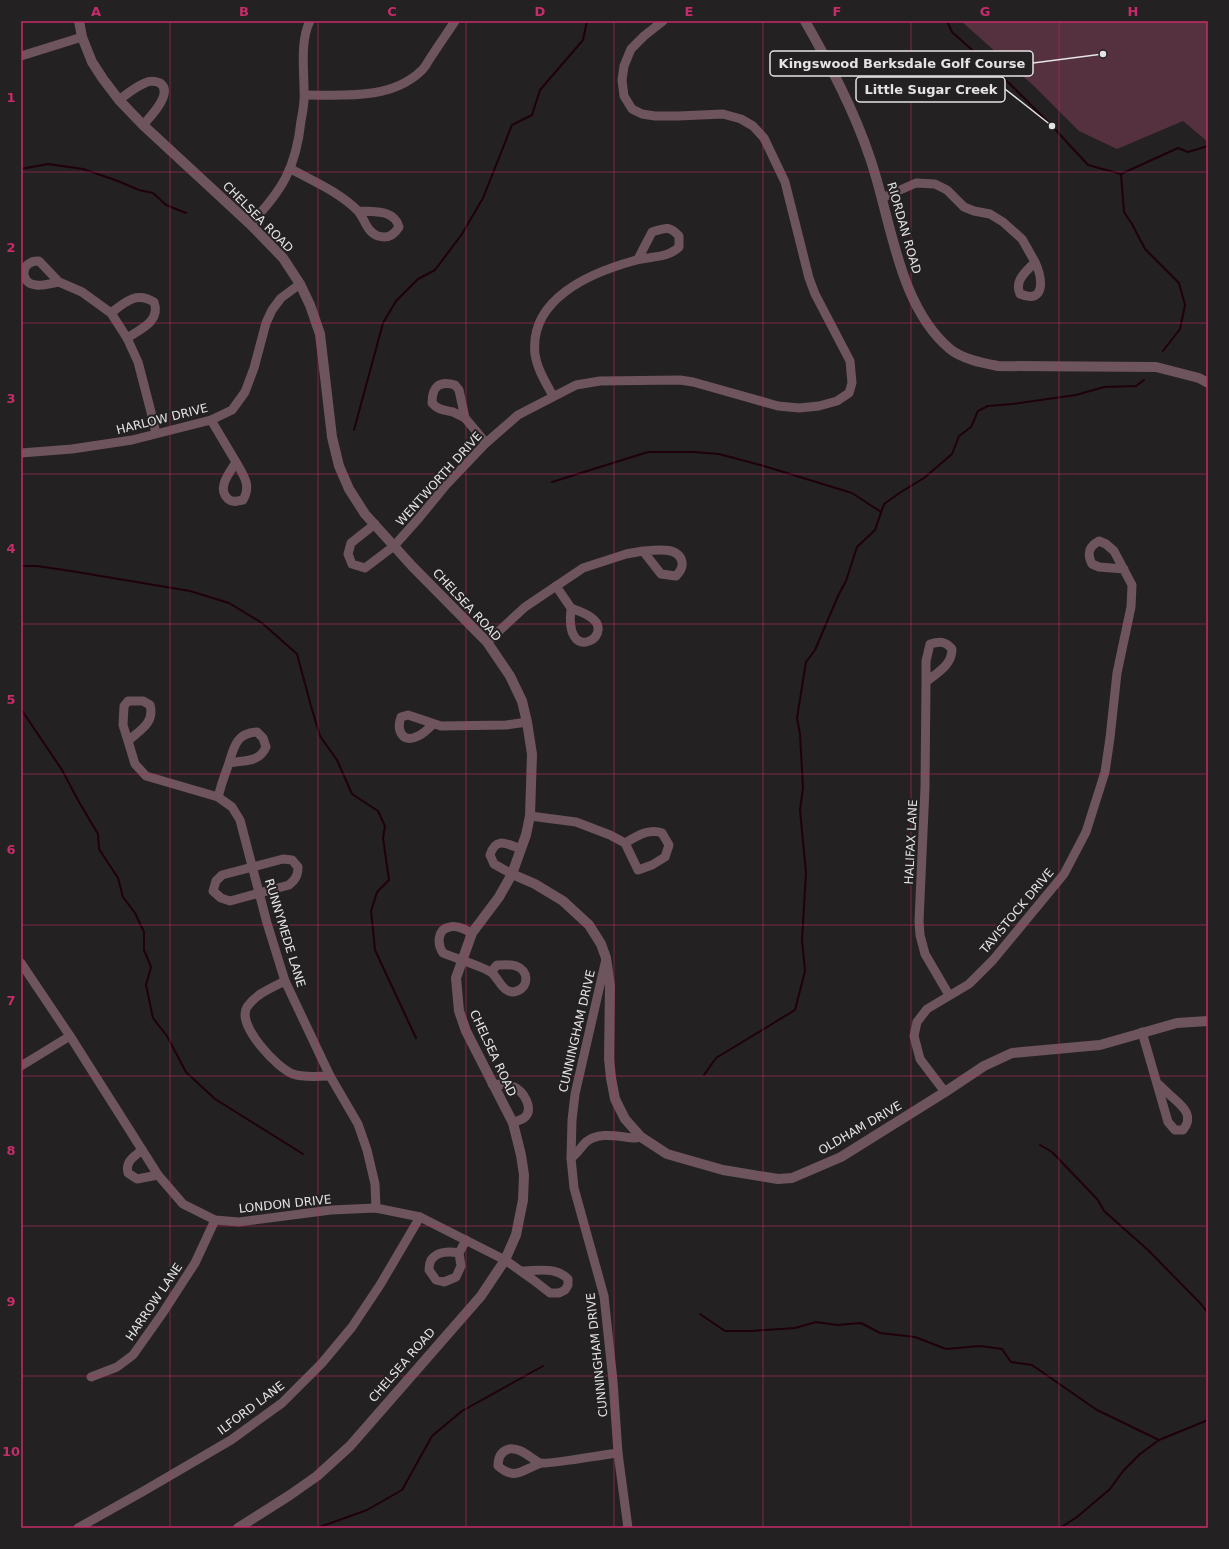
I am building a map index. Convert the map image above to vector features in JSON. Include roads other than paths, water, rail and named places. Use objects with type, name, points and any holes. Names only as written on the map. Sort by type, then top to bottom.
[{"type":"street","name":"CHELSEA ROAD","points":[[79,21],[82,37],[92,62],[119,100],[143,125],[250,224],[283,258],[300,284],[310,305],[320,334],[332,437],[339,466],[349,489],[365,514],[452,608],[487,642],[510,676],[522,701],[532,754],[530,816],[526,835],[512,874],[499,897],[472,933],[456,978],[459,1011],[466,1032],[513,1123],[517,1135],[523,1169],[523,1200],[516,1235],[505,1260],[481,1296],[350,1446],[317,1476],[238,1528]]},
{"type":"street","points":[[250,224],[270,204],[291,169],[300,134],[304,95],[304,55],[307,27],[310,21]]},
{"type":"street","points":[[304,95],[345,95],[380,91],[404,84],[422,70],[455,21]]},
{"type":"street","name":"WENTWORTH DRIVE","points":[[375,524],[351,543],[348,554],[352,564],[365,568],[394,546],[420,518],[446,485],[486,443],[518,415],[576,385],[600,381],[668,379],[693,382],[778,406],[799,408],[819,406],[837,401],[849,393],[852,383],[850,361],[815,294],[809,278],[786,182],[764,138],[753,126],[741,119],[723,114],[655,116],[642,114],[632,109],[624,96],[622,80],[624,66],[631,50],[644,36],[663,21]]},
{"type":"street","name":"RIORDAN ROAD","points":[[805,21],[830,66],[855,118],[871,159],[893,243],[904,278],[919,310],[934,332],[951,349],[975,361],[998,366],[1156,368],[1199,378],[1208,383]]},
{"type":"street","points":[[21,56],[82,37]]},
{"type":"street","points":[[119,100],[146,82],[153,81],[160,84],[164,89],[164,95],[158,107],[143,125]]},
{"type":"street","points":[[291,169],[337,195],[358,211]]},
{"type":"street","points":[[882,198],[916,183],[935,184],[947,190],[964,207],[974,211],[990,214],[1004,222],[1022,239],[1035,262]]},
{"type":"street","points":[[553,396],[542,375],[535,352],[536,332],[540,320],[547,309],[563,292],[581,280],[601,271],[638,259],[673,252],[678,246],[679,236],[670,229],[666,228],[652,232],[638,259]]},
{"type":"street","points":[[59,282],[82,292],[111,313],[127,338],[138,362],[156,433]]},
{"type":"street","name":"HARLOW DRIVE","points":[[21,453],[102,446],[132,440],[211,420],[232,410],[245,392],[254,368],[264,329],[272,310],[281,298],[300,284]]},
{"type":"street","points":[[111,313],[130,298],[143,297],[154,302],[156,312],[152,321],[127,338]]},
{"type":"street","points":[[465,418],[486,443]]},
{"type":"street","points":[[211,420],[236,462]]},
{"type":"street","points":[[487,642],[525,607],[583,568],[619,556],[643,551]]},
{"type":"street","name":"TAVISTOCK DRIVE","points":[[945,1092],[920,1059],[914,1036],[917,1022],[927,1009],[969,984],[993,960],[1064,874],[1086,832],[1105,772],[1117,673],[1132,607],[1132,585],[1124,569]]},
{"type":"street","points":[[556,586],[571,608]]},
{"type":"street","name":"HALIFAX LANE","points":[[926,682],[925,788],[919,921],[920,935],[925,954],[949,996]]},
{"type":"street","points":[[434,724],[441,726],[506,725],[527,722]]},
{"type":"street","name":"RUNNYMEDE LANE","points":[[128,741],[135,764],[146,776],[218,797],[232,807],[240,820],[285,981],[330,1076],[358,1124],[367,1150],[375,1184],[376,1208]]},
{"type":"street","points":[[218,797],[230,763]]},
{"type":"street","points":[[530,816],[576,822],[610,835],[625,843],[638,870],[652,865],[665,857],[669,845],[662,833],[657,831],[651,831],[640,835],[625,843]]},
{"type":"street","points":[[512,874],[494,864],[490,855],[495,845],[499,843],[504,843],[520,849]]},
{"type":"street","points":[[283,859],[292,860],[298,867],[298,874],[295,880],[289,885],[230,901],[221,898],[213,891],[216,881],[222,875],[253,867],[283,859]]},
{"type":"street","name":"OLDHAM DRIVE","points":[[512,874],[535,884],[563,901],[588,925],[601,944],[606,958],[610,986],[609,1059],[615,1099],[625,1119],[641,1137],[667,1154],[724,1170],[778,1179],[792,1178],[841,1157],[984,1066],[1012,1053],[1100,1045],[1177,1022],[1208,1021]]},
{"type":"street","points":[[472,933],[456,927],[446,928],[438,941],[439,947],[443,953],[491,972]]},
{"type":"street","name":"CUNNINGHAM DRIVE","points":[[606,958],[575,1094],[572,1120],[571,1158],[574,1188],[604,1296],[613,1382],[618,1453],[628,1528]]},
{"type":"street","name":"LONDON DRIVE","points":[[21,963],[70,1036],[158,1175],[183,1204],[215,1220],[239,1222],[331,1210],[376,1208],[420,1217],[505,1260],[550,1293],[559,1293],[565,1290],[568,1285],[568,1279],[556,1270],[520,1270]]},
{"type":"street","points":[[285,981],[258,994],[246,1008],[248,1025],[263,1051],[280,1066],[293,1074],[330,1076]]},
{"type":"street","points":[[1142,1032],[1168,1122],[1175,1130],[1183,1130],[1187,1125],[1188,1118],[1186,1110],[1157,1083]]},
{"type":"street","points":[[21,1066],[70,1036]]},
{"type":"street","points":[[492,1084],[506,1084],[515,1087],[528,1102],[529,1110],[525,1117],[513,1123]]},
{"type":"street","points":[[571,1158],[575,1156],[588,1140],[598,1136],[641,1137]]},
{"type":"street","points":[[142,1150],[128,1161],[126,1168],[128,1173],[137,1179],[158,1175]]},
{"type":"street","name":"ILFORD LANE","points":[[78,1528],[231,1440],[282,1403],[322,1363],[352,1327],[380,1286],[420,1217]]},
{"type":"street","name":"HARROW LANE","points":[[91,1377],[116,1367],[133,1355],[162,1314],[194,1263],[215,1220]]},
{"type":"street","points":[[459,1254],[466,1240]]},
{"type":"street","points":[[542,1464],[618,1453]]},
{"type":"waterway","points":[[354,430],[383,323],[396,301],[418,279],[435,270],[462,234],[483,198],[512,125],[532,115],[540,90],[583,40],[587,21]]},
{"type":"waterway","points":[[947,21],[952,32],[1009,83],[1088,165],[1121,174],[1178,148],[1188,152],[1208,146]]},
{"type":"waterway","points":[[21,169],[48,164],[83,169],[139,190],[153,193],[166,205],[186,213]]},
{"type":"waterway","points":[[1121,174],[1124,212],[1145,249],[1179,283],[1185,305],[1180,329],[1163,351]]},
{"type":"waterway","points":[[704,1075],[716,1058],[795,1010],[805,971],[802,940],[806,873],[800,810],[803,788],[800,734],[797,718],[806,662],[815,650],[846,581],[857,547],[875,530],[884,504],[924,478],[952,454],[959,436],[971,427],[978,411],[988,406],[1076,395],[1104,387],[1136,386],[1144,380]]},
{"type":"waterway","points":[[552,482],[648,452],[693,452],[719,454],[852,493],[881,512]]},
{"type":"waterway","points":[[21,566],[37,566],[71,571],[190,591],[229,603],[262,623],[297,654],[320,736],[337,760],[352,794],[378,811],[385,826],[383,838],[389,880],[377,892],[371,911],[375,950],[416,1038]]},
{"type":"waterway","points":[[21,709],[62,770],[98,834],[99,849],[118,878],[123,897],[135,913],[144,932],[144,950],[151,967],[146,985],[153,1018],[167,1036],[186,1072],[215,1099],[303,1154]]},
{"type":"waterway","points":[[1040,1145],[1052,1152],[1098,1200],[1104,1211],[1148,1250],[1208,1313]]},
{"type":"waterway","points":[[700,1314],[725,1331],[795,1328],[816,1322],[837,1325],[861,1323],[880,1333],[915,1337],[946,1349],[980,1346],[1002,1349],[1011,1362],[1032,1365],[1097,1410],[1159,1440]]},
{"type":"waterway","points":[[317,1528],[367,1510],[402,1490],[432,1436],[462,1411],[543,1366]]},
{"type":"waterway","points":[[1060,1528],[1077,1517],[1110,1489],[1123,1471],[1140,1454],[1159,1440],[1208,1420]]},
{"type":"place","name":"Kingswood Berksdale Golf Course","points":[[1103,54]]},
{"type":"place","name":"Little Sugar Creek","points":[[1052,126]]}]
